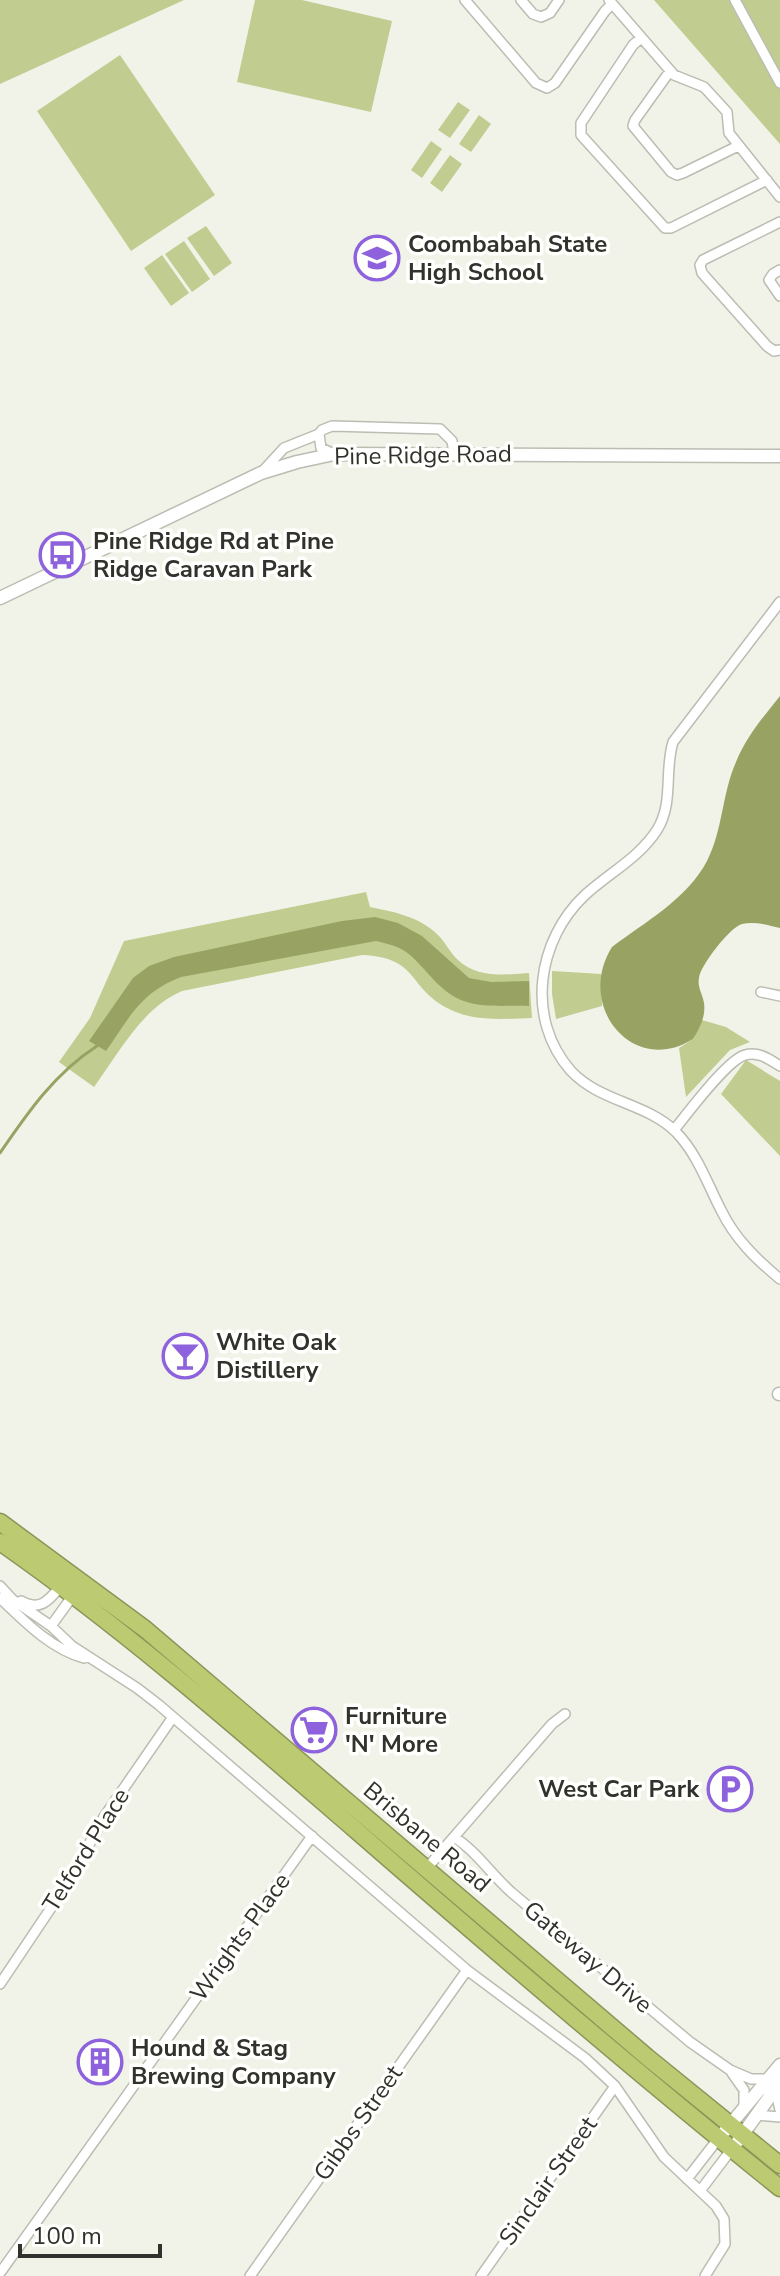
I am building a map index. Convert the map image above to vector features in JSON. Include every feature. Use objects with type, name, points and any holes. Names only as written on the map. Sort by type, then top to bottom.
[{"type":"highway","name":"Brisbane Road","points":[[0,1522],[725,2145],[780,2188]]},
{"type":"highway","name":"Brisbane Road","points":[[0,1542],[72,1584],[179,1657],[780,2165]]},
{"type":"street","points":[[465,0],[536,83],[547,88],[555,83],[610,2],[670,71],[681,80],[704,87],[727,112],[729,133],[780,197]]},
{"type":"street","points":[[521,0],[533,14],[544,17],[559,0]]},
{"type":"street","points":[[735,0],[780,83]]},
{"type":"street","points":[[641,38],[633,45],[579,127],[581,135],[651,214],[661,225],[671,228],[767,180]]},
{"type":"street","points":[[670,71],[633,126],[671,172],[677,175],[683,173],[738,146]]},
{"type":"street","points":[[780,222],[703,260],[700,269],[767,346],[774,351],[780,350]]},
{"type":"street","points":[[780,270],[769,280],[780,296]]},
{"type":"street","points":[[261,473],[284,448],[332,426],[440,429],[452,441],[454,453]]},
{"type":"street","points":[[319,434],[321,448],[334,454]]},
{"type":"street","name":"Pine Ridge Road","points":[[0,598],[261,473],[334,454],[780,456]]},
{"type":"street","points":[[780,602],[673,742],[668,757],[667,807],[659,827],[647,845],[584,896],[566,917],[552,941],[543,969],[541,990],[544,1015],[557,1050],[572,1071],[607,1096],[649,1114],[674,1130],[701,1165],[738,1239],[780,1279]]},
{"type":"street","points":[[761,992],[780,996]]},
{"type":"street","points":[[674,1130],[734,1060],[752,1054],[764,1056],[780,1066]]},
{"type":"street","points":[[1,1591],[36,1606],[72,1584]]},
{"type":"street","points":[[51,1626],[72,1584]]},
{"type":"street","points":[[1,1591],[29,1625],[75,1655],[91,1660]]},
{"type":"street","points":[[1,1591],[51,1626],[91,1660],[137,1688],[173,1717],[467,1970],[585,2058],[615,2086],[664,2157],[720,2212],[726,2235],[722,2250],[705,2276]]},
{"type":"street","points":[[29,1625],[51,1626]]},
{"type":"street","points":[[427,1868],[552,1724],[565,1714]]},
{"type":"street","name":"Telford Place","points":[[0,1984],[69,1881],[104,1817],[173,1717]]},
{"type":"street","name":"Wrights Place","points":[[0,2273],[312,1836]]},
{"type":"street","name":"Gateway Drive","points":[[454,1837],[474,1851],[486,1868],[537,1914],[690,2042],[730,2070],[751,2079],[774,2082]]},
{"type":"street","name":"Gibbs Street","points":[[250,2276],[467,1970]]},
{"type":"street","points":[[735,2130],[757,2115],[780,2065]]},
{"type":"street","points":[[703,2194],[744,2106],[743,2086],[730,2070]]},
{"type":"street","points":[[744,2106],[774,2082]]},
{"type":"street","points":[[774,2082],[780,2110]]},
{"type":"street","name":"Sinclair Street","points":[[481,2276],[615,2086]]},
{"type":"street","points":[[757,2115],[780,2117]]},
{"type":"street","points":[[687,2179],[725,2145]]},
{"type":"shaded area","points":[[0,0],[184,0],[0,84]]},
{"type":"shaded area","points":[[255,0],[302,0],[392,21],[371,112],[237,82]]},
{"type":"shaded area","points":[[654,0],[780,0],[780,144]]},
{"type":"shaded area","points":[[120,55],[215,195],[131,251],[37,111]]},
{"type":"shaded area","points":[[458,102],[470,110],[450,138],[438,130]]},
{"type":"shaded area","points":[[479,115],[491,124],[471,152],[459,144]]},
{"type":"shaded area","points":[[431,141],[442,149],[422,178],[411,170]]},
{"type":"shaded area","points":[[450,155],[462,164],[442,192],[430,183]]},
{"type":"shaded area","points":[[206,226],[232,263],[214,276],[187,238]]},
{"type":"shaded area","points":[[184,241],[210,279],[192,292],[165,254]]},
{"type":"shaded area","points":[[162,255],[189,293],[171,306],[144,268]]},
{"type":"shaded area","points":[[780,696],[780,928],[756,923],[742,924],[716,948],[699,978],[704,1013],[693,1039],[671,1048],[650,1049],[631,1042],[616,1029],[606,1012],[601,992],[602,969],[612,947],[664,909],[699,875],[712,849],[731,774],[740,753]]},
{"type":"shaded area","points":[[366,892],[370,907],[398,913],[423,924],[438,935],[458,960],[474,970],[492,974],[529,973],[532,1018],[467,1016],[434,1000],[404,967],[394,961],[362,955],[182,991],[155,1008],[143,1020],[94,1087],[59,1062],[90,1018],[124,941]]},
{"type":"shaded area","points":[[375,917],[398,923],[422,936],[469,978],[491,982],[529,981],[529,1006],[482,1005],[458,999],[406,952],[376,941],[181,977],[146,998],[106,1051],[89,1041],[133,978],[149,966],[174,957],[342,921]]},
{"type":"shaded area","points":[[552,971],[601,974],[602,1006],[556,1019]]},
{"type":"shaded area","points":[[702,1020],[726,1027],[750,1042],[730,1050],[686,1097],[679,1048],[693,1039]]},
{"type":"shaded area","points":[[746,1060],[780,1081],[780,1156],[721,1094]]},
{"type":"waterway","points":[[0,1153],[55,1081],[97,1046]]},
{"type":"place","name":"Coombabah State High School","points":[[377,258]]},
{"type":"place","name":"Pine Ridge Rd at Pine Ridge Caravan Park","points":[[62,555]]},
{"type":"place","name":"White Oak Distillery","points":[[185,1356]]},
{"type":"place","name":"Furniture 'N' More","points":[[314,1730]]},
{"type":"place","name":"West Car Park","points":[[730,1789]]},
{"type":"place","name":"Hound & Stag Brewing Company","points":[[100,2062]]}]
